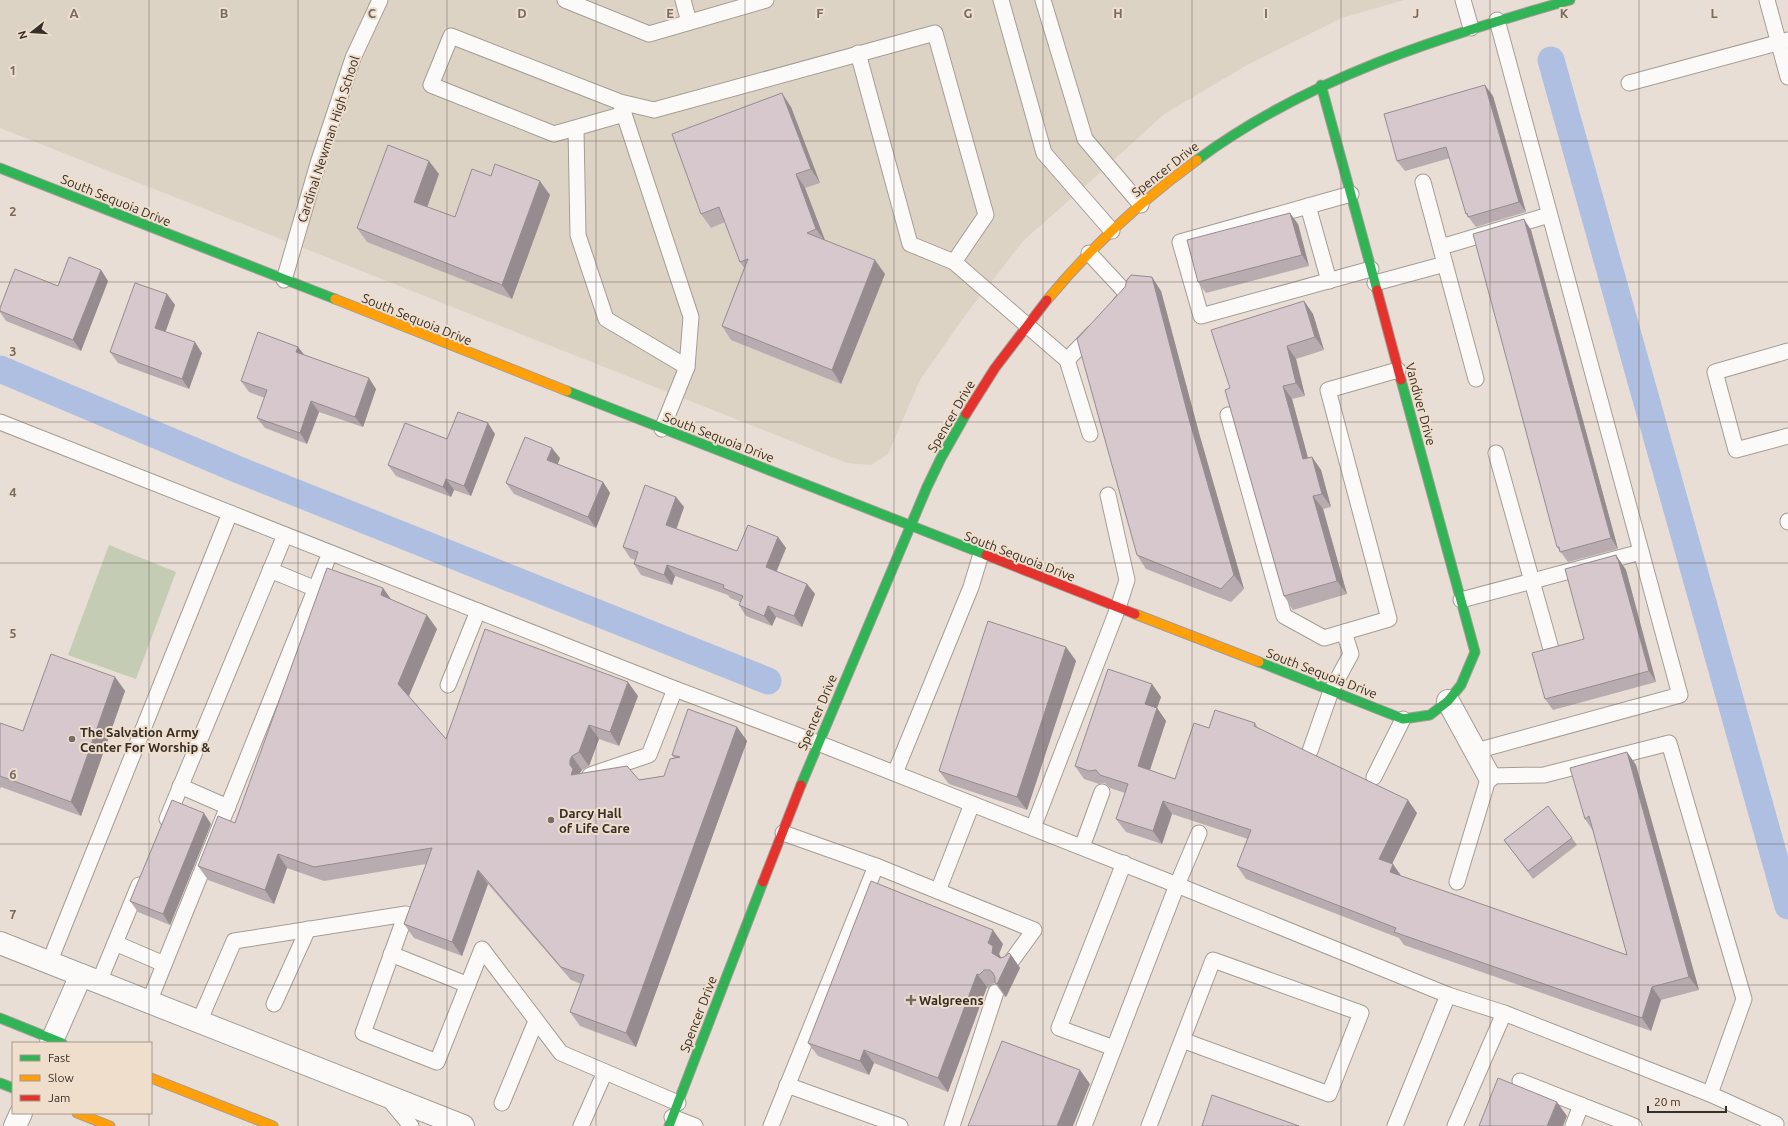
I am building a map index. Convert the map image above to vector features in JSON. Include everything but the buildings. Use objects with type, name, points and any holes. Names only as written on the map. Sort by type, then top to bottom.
[{"type":"street","name":"Spencer Drive","points":[[671,1122],[818,743],[940,460],[980,390],[1026,325],[1060,284],[1089,253],[1155,192],[1219,144],[1287,103],[1321,85],[1392,55],[1471,28],[1570,0]]},
{"type":"street","name":"Vandiver Drive","points":[[1321,85],[1475,652],[1461,685],[1448,701],[1430,716]]},
{"type":"street","name":"South Sequoia Drive","points":[[0,168],[1403,719],[1430,716]]},
{"type":"street","points":[[1448,701],[1489,776]]},
{"type":"street","points":[[0,943],[463,1126]]},
{"type":"street","points":[[0,1018],[55,1042],[90,979]]},
{"type":"street","points":[[152,1078],[273,1126]]},
{"type":"street","points":[[0,1083],[12,1088]]},
{"type":"street","points":[[15,1126],[21,1114]]},
{"type":"street","points":[[80,1114],[110,1126]]},
{"type":"lane","name":"Cardinal Newman High School","points":[[284,280],[319,160],[353,58],[380,0]]},
{"type":"lane","points":[[565,0],[649,34],[766,0]]},
{"type":"lane","points":[[683,0],[689,22]]},
{"type":"lane","points":[[1001,0],[1044,153],[1112,231]]},
{"type":"lane","points":[[1043,0],[1085,139],[1141,205]]},
{"type":"lane","points":[[1463,0],[1471,28]]},
{"type":"lane","points":[[1767,0],[1783,41],[1788,77]]},
{"type":"lane","points":[[1476,751],[1680,695],[1497,20]]},
{"type":"lane","points":[[622,108],[576,129],[554,134],[431,85],[451,36],[622,108],[654,110],[858,53],[935,34],[986,215],[954,262]]},
{"type":"lane","points":[[1629,83],[1783,41]]},
{"type":"lane","points":[[858,53],[910,244],[954,262],[1067,360],[1090,434]]},
{"type":"lane","points":[[622,108],[691,317],[686,367],[662,429]]},
{"type":"lane","points":[[576,129],[578,235],[606,319],[686,367]]},
{"type":"lane","points":[[1423,182],[1476,378]]},
{"type":"lane","points":[[1351,194],[1180,242],[1201,316],[1328,281],[1373,276],[1445,264]]},
{"type":"lane","points":[[1308,206],[1328,281]]},
{"type":"lane","points":[[1441,247],[1550,215]]},
{"type":"lane","points":[[1067,360],[1128,295],[1089,253]]},
{"type":"lane","points":[[1788,351],[1715,372],[1736,450],[1788,436]]},
{"type":"lane","points":[[1228,415],[1284,616],[1324,638],[1390,619],[1328,390],[1398,370]]},
{"type":"lane","points":[[0,422],[675,689],[818,743],[1124,863],[1448,995],[1504,1013],[1710,1094],[1776,1124],[1775,1126]]},
{"type":"lane","points":[[1496,453],[1551,649]]},
{"type":"lane","points":[[1033,828],[1118,608],[1127,580],[1108,495]]},
{"type":"lane","points":[[49,963],[230,513]]},
{"type":"lane","points":[[163,829],[285,534]]},
{"type":"lane","points":[[149,1002],[330,552]]},
{"type":"lane","points":[[1461,600],[1641,552]]},
{"type":"lane","points":[[895,773],[971,587],[981,554]]},
{"type":"lane","points":[[270,570],[316,590]]},
{"type":"lane","points":[[448,685],[478,611]]},
{"type":"lane","points":[[1310,751],[1331,691],[1351,654],[1344,632]]},
{"type":"lane","points":[[588,776],[649,755],[675,689]]},
{"type":"lane","points":[[1374,777],[1403,719]]},
{"type":"lane","points":[[1457,882],[1489,776],[1544,774],[1668,743],[1744,999],[1710,1094]]},
{"type":"lane","points":[[180,786],[228,807]]},
{"type":"lane","points":[[1082,847],[1102,792]]},
{"type":"lane","points":[[938,891],[972,804]]},
{"type":"lane","points":[[783,833],[876,866],[1034,930],[1010,963]]},
{"type":"lane","points":[[1084,1126],[1177,885],[1199,833]]},
{"type":"lane","points":[[1114,1048],[1059,1028],[1124,863]]},
{"type":"lane","points":[[771,1126],[876,866]]},
{"type":"lane","points":[[90,979],[115,943],[145,872]]},
{"type":"lane","points":[[199,1022],[234,941],[406,914],[363,1033],[437,1062],[482,949],[561,1053],[678,1103]]},
{"type":"lane","points":[[274,1004],[308,929]]},
{"type":"lane","points":[[115,943],[164,964]]},
{"type":"lane","points":[[392,954],[468,985]]},
{"type":"lane","points":[[1149,1126],[1182,1040],[1213,960],[1361,1013],[1329,1094],[1182,1040]]},
{"type":"lane","points":[[952,1126],[996,992]]},
{"type":"lane","points":[[1395,1126],[1448,995]]},
{"type":"lane","points":[[1455,1126],[1504,1013]]},
{"type":"lane","points":[[502,1103],[536,1021]]},
{"type":"lane","points":[[581,1126],[605,1072]]},
{"type":"lane","points":[[1520,1081],[1634,1126]]},
{"type":"lane","points":[[787,1085],[900,1126]]},
{"type":"lane","points":[[386,1096],[411,1126]]},
{"type":"lane","points":[[1573,1126],[1581,1105]]},
{"type":"lane","points":[[671,1122],[695,1126]]},
{"type":"shaded area","points":[[0,0],[1404,0],[1342,18],[1247,65],[1163,115],[1023,241],[964,317],[920,380],[888,454],[871,465],[847,463],[0,128]]},
{"type":"green space","points":[[109,545],[176,572],[136,679],[68,655]]},
{"type":"waterway","points":[[1551,60],[1788,906]]},
{"type":"waterway","points":[[0,369],[239,470],[768,681]]},
{"type":"traffic: fast","points":[[1197,160],[1240,131],[1329,83],[1424,45],[1570,0]]},
{"type":"traffic: fast","points":[[1321,85],[1377,290]]},
{"type":"traffic: fast","points":[[0,168],[335,299]]},
{"type":"traffic: fast","points":[[1259,662],[1403,719],[1430,715],[1448,701],[1461,685],[1475,652],[1401,380]]},
{"type":"traffic: fast","points":[[567,391],[986,555]]},
{"type":"traffic: fast","points":[[801,785],[927,487],[941,458],[966,414]]},
{"type":"traffic: fast","points":[[669,1126],[763,882]]},
{"type":"traffic: fast","points":[[0,1018],[60,1042]]},
{"type":"traffic: fast","points":[[0,1083],[12,1088]]},
{"type":"traffic: slow","points":[[1047,300],[1081,261],[1118,225],[1157,191],[1197,160]]},
{"type":"traffic: slow","points":[[335,299],[567,391]]},
{"type":"traffic: slow","points":[[1135,614],[1259,662]]},
{"type":"traffic: slow","points":[[152,1078],[273,1126]]},
{"type":"traffic: slow","points":[[80,1114],[110,1126]]},
{"type":"traffic: jam","points":[[1377,290],[1401,380]]},
{"type":"traffic: jam","points":[[966,414],[995,368],[1047,300]]},
{"type":"traffic: jam","points":[[986,555],[1135,614]]},
{"type":"traffic: jam","points":[[763,882],[801,785]]},
{"type":"place","name":"The Salvation Army Center For Worship &","points":[[72,739]]},
{"type":"place","name":"Darcy Hall of Life Care","points":[[551,820]]},
{"type":"place","name":"Walgreens","points":[[911,1000]]}]
